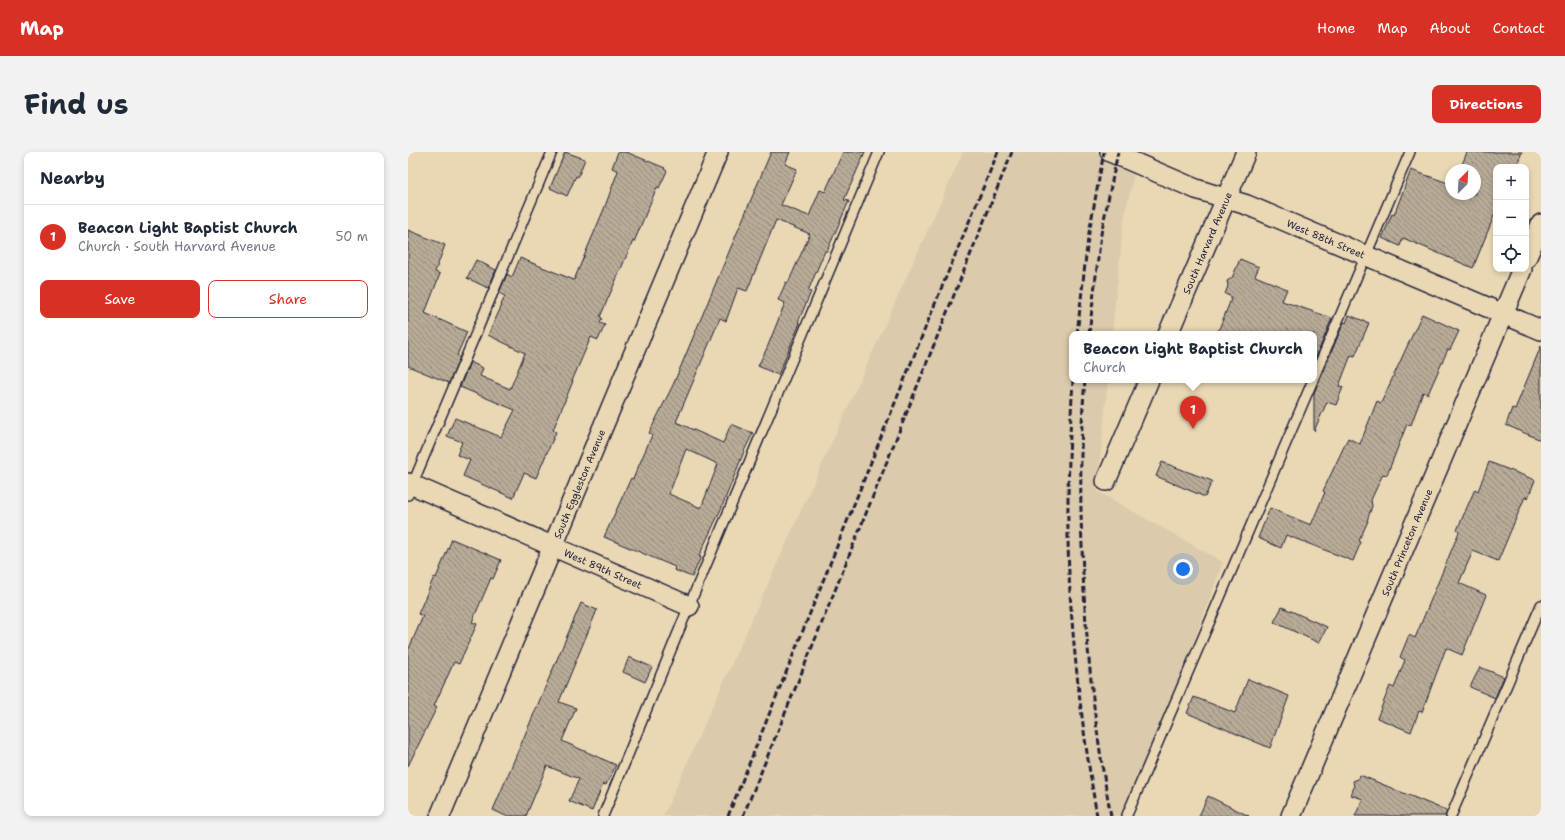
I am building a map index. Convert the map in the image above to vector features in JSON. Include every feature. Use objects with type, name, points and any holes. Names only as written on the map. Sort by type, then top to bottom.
[{"type":"street","name":"South Eggleston Avenue","points":[[440,816],[718,152]]},
{"type":"street","name":"West 88th Street","points":[[1110,152],[1196,189],[1247,206],[1541,330]]},
{"type":"street","name":"South Harvard Avenue","points":[[1169,331],[1246,152]]},
{"type":"street","points":[[1529,252],[1541,224]]},
{"type":"street","name":"South Princeton Avenue","points":[[1291,816],[1521,272]]},
{"type":"street","points":[[1106,481],[1148,383]]},
{"type":"street","name":"West 89th Street","points":[[409,488],[553,546],[689,606]]},
{"type":"lane","points":[[409,488],[552,152]]},
{"type":"lane","points":[[603,816],[879,152]]},
{"type":"lane","points":[[1317,370],[1410,152]]},
{"type":"lane","points":[[1127,815],[1311,383]]},
{"type":"lane","points":[[1451,816],[1541,605]]},
{"type":"shaded area","points":[[963,152],[1139,152],[1124,219],[1112,331],[1069,331],[1069,383],[1108,383],[1097,491],[1223,562],[1130,816],[663,816]]},
{"type":"building","points":[[565,152],[585,159],[578,177],[576,176],[567,196],[550,188]]},
{"type":"building","points":[[618,152],[626,152],[665,168],[664,169],[667,171],[659,188],[657,187],[600,317],[602,318],[600,323],[605,325],[598,340],[591,337],[572,381],[553,430],[556,432],[536,478],[524,473],[513,498],[463,476],[470,460],[457,455],[462,442],[447,436],[455,418],[501,437],[515,410],[460,387],[470,362],[483,368],[480,376],[510,389],[525,353],[488,335],[505,296],[499,293],[507,274],[512,277],[520,258],[574,280],[604,209],[618,171],[612,168]]},
{"type":"building","points":[[771,152],[790,152],[785,164],[797,169],[781,205],[809,216],[820,190],[825,192],[843,152],[865,152],[844,200],[849,201],[808,291],[811,292],[798,322],[800,323],[778,375],[758,366],[785,303],[778,300],[786,282],[788,283],[810,234],[776,220],[747,291],[738,288],[726,321],[720,318],[676,422],[723,443],[731,424],[753,433],[721,509],[699,556],[701,557],[692,577],[674,570],[675,567],[604,537],[631,478],[633,479],[652,435],[649,433],[673,385]],"holes":[[[686,449],[718,464],[701,508],[669,494]]]},
{"type":"building","points":[[1467,152],[1522,152],[1517,164],[1493,164],[1493,218],[1473,268],[1403,238],[1400,246],[1382,238],[1392,214],[1394,215],[1411,170],[1445,182],[1445,200],[1481,200],[1481,164],[1462,164]]},
{"type":"building","points":[[408,230],[445,245],[435,272],[440,274],[425,313],[467,332],[457,355],[460,357],[449,383],[408,366]]},
{"type":"building","points":[[1240,259],[1259,267],[1255,276],[1287,289],[1282,301],[1332,318],[1317,355],[1317,331],[1218,331],[1232,297],[1225,294],[1228,286],[1227,281],[1232,278]]},
{"type":"building","points":[[476,260],[496,270],[488,288],[467,278]]},
{"type":"building","points":[[1422,314],[1459,331],[1450,350],[1448,349],[1428,394],[1423,392],[1411,425],[1407,424],[1387,475],[1383,474],[1371,500],[1372,506],[1368,521],[1359,541],[1361,542],[1353,561],[1286,535],[1281,548],[1258,538],[1270,508],[1311,525],[1325,492],[1323,491],[1348,438],[1360,444],[1377,401],[1381,403]]},
{"type":"building","points":[[1349,315],[1369,323],[1355,356],[1351,355],[1339,386],[1343,387],[1336,405],[1327,402],[1314,431],[1314,393],[1344,322],[1346,323]]},
{"type":"building","points":[[1541,346],[1541,440],[1506,425],[1512,408],[1515,409]]},
{"type":"building","points":[[1162,462],[1212,481],[1205,497],[1156,476]]},
{"type":"building","points":[[1489,462],[1535,480],[1528,498],[1525,497],[1498,561],[1473,551],[1459,583],[1486,595],[1462,655],[1446,648],[1422,712],[1419,711],[1411,732],[1377,718],[1390,686],[1394,688],[1405,660],[1400,657],[1409,635],[1415,638],[1459,532],[1457,530],[1475,489],[1478,491]]},
{"type":"building","points":[[452,539],[501,560],[493,579],[491,578],[472,622],[477,624],[459,664],[454,662],[434,706],[437,707],[408,766],[408,651],[423,616],[418,614],[434,577],[436,578]]},
{"type":"building","points":[[581,603],[597,610],[559,702],[576,708],[562,741],[616,765],[606,785],[603,784],[592,811],[569,801],[579,779],[547,766],[526,816],[506,816],[493,810]]},
{"type":"building","points":[[1282,607],[1327,627],[1319,643],[1274,622]]},
{"type":"building","points":[[629,657],[652,667],[645,682],[623,672]]},
{"type":"building","points":[[1480,667],[1504,677],[1495,698],[1470,687]]},
{"type":"building","points":[[1248,679],[1289,696],[1270,748],[1187,713],[1194,697],[1235,713]]},
{"type":"building","points":[[1360,775],[1447,811],[1445,816],[1355,816],[1363,799],[1351,795],[1354,787],[1353,781],[1358,779]]},
{"type":"building","points":[[1208,796],[1249,816],[1199,816]]},
{"type":"railway","points":[[728,816],[998,152]]},
{"type":"railway","points":[[743,816],[1012,152]]},
{"type":"railway","points":[[1077,331],[1088,238],[1104,152]]},
{"type":"railway","points":[[1089,331],[1101,234],[1118,152]]},
{"type":"railway","points":[[1073,383],[1068,500],[1068,560],[1079,694],[1097,816]]},
{"type":"railway","points":[[1085,383],[1081,443],[1081,484],[1085,615],[1095,716],[1111,816]]},
{"type":"place","name":"Beacon Light Baptist Church","points":[[1193,429]]}]
